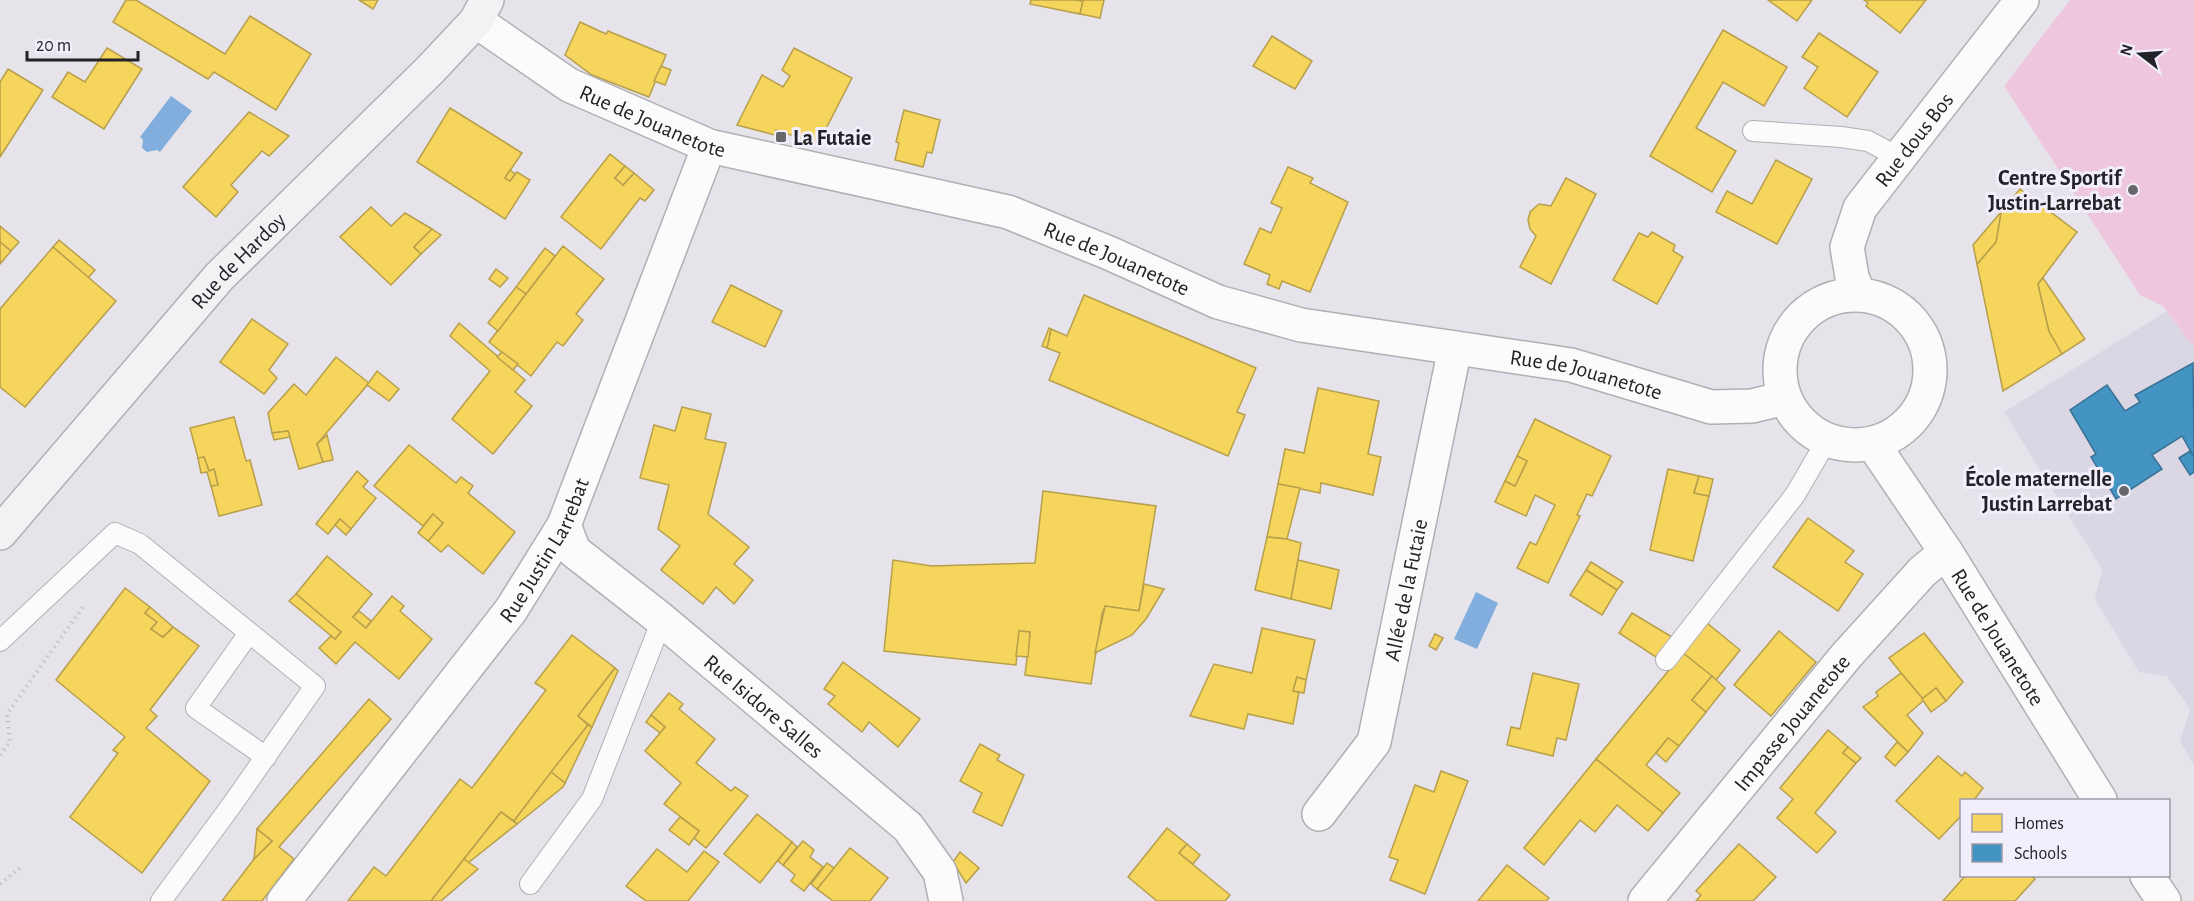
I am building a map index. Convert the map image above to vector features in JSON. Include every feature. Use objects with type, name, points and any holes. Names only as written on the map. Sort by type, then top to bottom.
[{"type":"street","name":"Rue dous Bos","points":[[1859,294],[1852,277],[1847,247],[1860,208],[2022,0]]},
{"type":"street","name":"Rue de Jouanetote","points":[[482,11],[569,85],[709,146],[1008,212],[1109,253],[1218,302],[1300,325],[1571,365],[1711,407],[1752,406],[1785,398]]},
{"type":"street","name":"Rue de Hardoy","points":[[0,533],[219,277],[423,77],[482,11]]},
{"type":"street","name":"Rue Justin Larrebat","points":[[284,901],[511,610],[564,525],[709,146]]},
{"type":"street","points":[[1859,294],[1892,303],[1917,325],[1931,355],[1929,389],[1914,419],[1896,435],[1873,444],[1846,446],[1820,438],[1798,421],[1785,398],[1779,373],[1782,348],[1794,325],[1812,307],[1835,296],[1859,294]]},
{"type":"street","name":"Allée de la Futaie","points":[[1319,814],[1374,742],[1455,348]]},
{"type":"street","name":"Rue de Jouanetote","points":[[1873,444],[1946,552],[2099,799]]},
{"type":"street","name":"Rue Isidore Salles","points":[[564,525],[574,551],[662,620],[908,827],[940,872],[946,901]]},
{"type":"street","name":"Impasse Jouanetote","points":[[1645,901],[1846,656],[1922,572],[1946,552]]},
{"type":"street","points":[[2148,877],[2163,901]]},
{"type":"lane","points":[[1753,131],[1868,141],[1899,158]]},
{"type":"lane","points":[[1666,660],[1795,495],[1827,440]]},
{"type":"lane","points":[[0,640],[115,533],[140,544],[315,686],[161,901]]},
{"type":"lane","points":[[530,884],[592,799],[662,620]]},
{"type":"lane","points":[[249,633],[196,708],[266,757]]},
{"type":"path","points":[[0,755],[10,742],[7,714],[91,596]]},
{"type":"path","points":[[0,884],[21,867]]},
{"type":"shaded area","name":"Centre Sportif Justin-Larrebat","points":[[2070,0],[2194,0],[2194,347],[2163,306],[2140,295],[2004,86]]},
{"type":"shaded area","name":"École maternelle Justin Larrebat","points":[[2167,311],[2194,347],[2194,765],[2180,741],[2190,709],[2167,676],[2139,672],[2095,599],[2102,569],[2004,412]]},
{"type":"water","points":[[171,96],[192,111],[160,152],[157,150],[147,152],[142,148],[143,140],[140,137]]},
{"type":"water","points":[[1476,592],[1498,603],[1477,649],[1454,639]]},
{"type":"building: Homes","points":[[126,0],[136,0],[225,54],[250,16],[311,54],[276,110],[214,72],[208,79],[113,22]]},
{"type":"building: Homes","points":[[359,0],[378,0],[373,9]]},
{"type":"building: Homes","points":[[1031,0],[1083,1],[1080,14],[1030,4]]},
{"type":"building: Homes","points":[[1076,0],[1104,0],[1100,18],[1080,14],[1083,1]]},
{"type":"building: Homes","points":[[1768,0],[1812,0],[1797,21]]},
{"type":"building: Homes","points":[[1864,0],[1926,0],[1900,33],[1866,6],[1868,3]]},
{"type":"building: Homes","points":[[580,22],[606,34],[608,31],[666,55],[649,97],[592,75],[565,55]]},
{"type":"building: Homes","points":[[1723,30],[1787,67],[1764,106],[1723,82],[1696,128],[1736,151],[1712,192],[1650,156]]},
{"type":"building: Homes","points":[[1819,33],[1878,72],[1847,117],[1804,88],[1818,67],[1802,57]]},
{"type":"building: Homes","points":[[1272,36],[1312,61],[1295,89],[1253,66]]},
{"type":"building: Homes","points":[[107,48],[142,69],[104,129],[52,97],[68,72],[85,82]]},
{"type":"building: Homes","points":[[794,48],[852,78],[818,144],[776,130],[775,135],[737,125],[762,75],[783,87],[790,76],[782,70]]},
{"type":"building: Homes","points":[[661,66],[671,70],[665,85],[654,81]]},
{"type":"building: Homes","points":[[8,69],[43,90],[0,157],[0,82]]},
{"type":"building: Homes","points":[[450,108],[522,153],[505,178],[510,181],[517,172],[530,180],[505,219],[417,162]]},
{"type":"building: Homes","points":[[904,110],[940,120],[932,153],[927,152],[923,167],[895,160],[899,143],[896,142]]},
{"type":"building: Homes","points":[[249,112],[289,136],[269,156],[262,151],[231,185],[238,192],[216,217],[183,187]]},
{"type":"building: Homes","points":[[610,154],[625,166],[615,178],[623,185],[634,173],[654,190],[645,201],[640,198],[601,249],[561,217]]},
{"type":"building: Homes","points":[[1776,160],[1812,179],[1777,244],[1716,212],[1727,191],[1752,204]]},
{"type":"building: Homes","points":[[625,166],[634,173],[623,185],[615,178]]},
{"type":"building: Homes","points":[[1288,167],[1313,178],[1310,183],[1348,202],[1310,292],[1282,281],[1279,289],[1267,284],[1270,275],[1244,264],[1260,228],[1271,233],[1282,208],[1271,203]]},
{"type":"building: Homes","points":[[510,170],[515,174],[510,181],[505,178]]},
{"type":"building: Homes","points":[[1566,178],[1596,194],[1551,284],[1520,267],[1536,236],[1530,229],[1528,220],[1530,212],[1539,204],[1551,206]]},
{"type":"building: Homes","points":[[2020,189],[2077,232],[2038,284],[2049,331],[2062,354],[2003,391],[1977,264],[1996,242],[2001,212]]},
{"type":"building: Homes","points":[[371,207],[391,226],[405,213],[432,229],[414,247],[421,254],[391,285],[340,237]]},
{"type":"building: Homes","points":[[2001,212],[1996,242],[1977,264],[1973,245]]},
{"type":"building: Homes","points":[[0,226],[19,242],[11,251],[0,242]]},
{"type":"building: Homes","points":[[432,229],[441,235],[421,254],[414,247]]},
{"type":"building: Homes","points":[[1652,232],[1675,245],[1673,251],[1683,257],[1657,304],[1613,280],[1639,233],[1648,237]]},
{"type":"building: Homes","points":[[59,240],[95,270],[88,278],[53,247]]},
{"type":"building: Homes","points":[[0,242],[11,251],[0,264]]},
{"type":"building: Homes","points":[[563,246],[604,279],[576,314],[583,320],[563,346],[557,342],[531,376],[489,342]]},
{"type":"building: Homes","points":[[53,247],[116,301],[25,407],[0,387],[0,309]]},
{"type":"building: Homes","points":[[545,248],[555,256],[526,294],[516,287]]},
{"type":"building: Homes","points":[[496,269],[508,278],[500,287],[489,279]]},
{"type":"building: Homes","points":[[2043,278],[2085,339],[2062,354],[2049,331],[2038,284]]},
{"type":"building: Homes","points":[[731,285],[782,311],[765,347],[712,322]]},
{"type":"building: Homes","points":[[516,287],[526,294],[498,331],[488,323]]},
{"type":"building: Homes","points":[[1084,295],[1256,368],[1237,412],[1245,415],[1228,456],[1049,380],[1060,353],[1047,348],[1051,329],[1067,336]]},
{"type":"building: Homes","points":[[252,319],[288,344],[269,370],[277,378],[264,394],[220,362]]},
{"type":"building: Homes","points":[[459,323],[525,380],[515,392],[532,406],[493,454],[452,419],[490,371],[450,336]]},
{"type":"building: Homes","points":[[1049,328],[1051,329],[1047,348],[1042,346]]},
{"type":"building: Homes","points":[[502,352],[518,364],[513,370],[497,357]]},
{"type":"building: Homes","points":[[336,357],[369,383],[317,444],[323,462],[299,469],[288,431],[272,433],[268,413],[294,384],[306,395]]},
{"type":"building: Homes","points":[[377,371],[399,389],[389,401],[367,385]]},
{"type":"building: Homes","points":[[1318,388],[1379,401],[1368,454],[1381,457],[1373,495],[1321,483],[1320,493],[1278,484],[1285,449],[1304,453]]},
{"type":"building: Homes","points":[[682,407],[711,414],[705,439],[726,443],[708,514],[749,547],[734,564],[753,580],[734,604],[716,587],[703,604],[661,570],[680,546],[658,529],[669,485],[640,478],[654,425],[675,431]]},
{"type":"building: Homes","points":[[234,417],[246,461],[250,460],[262,505],[219,516],[211,486],[218,485],[214,469],[209,471],[204,457],[198,458],[190,428]]},
{"type":"building: Homes","points":[[1535,419],[1611,456],[1592,496],[1587,494],[1577,515],[1580,516],[1548,583],[1517,568],[1530,542],[1536,545],[1555,505],[1535,495],[1526,516],[1495,502],[1505,481],[1515,486],[1527,461],[1517,456]]},
{"type":"building: Homes","points":[[288,431],[290,437],[274,440],[272,433]]},
{"type":"building: Homes","points":[[327,435],[333,460],[323,462],[317,444]]},
{"type":"building: Homes","points":[[409,445],[456,483],[461,477],[473,486],[468,493],[515,532],[483,574],[448,545],[441,552],[428,541],[443,523],[433,514],[423,526],[374,486]]},
{"type":"building: Homes","points":[[1517,456],[1527,461],[1515,486],[1505,481]]},
{"type":"building: Homes","points":[[204,457],[209,471],[214,469],[218,485],[211,486],[207,472],[201,473],[198,458]]},
{"type":"building: Homes","points":[[1668,469],[1699,476],[1694,493],[1709,496],[1693,561],[1650,550]]},
{"type":"building: Homes","points":[[357,471],[368,481],[363,487],[376,498],[351,529],[340,519],[328,534],[316,524]]},
{"type":"building: Homes","points":[[1699,476],[1713,479],[1709,496],[1694,493]]},
{"type":"building: Homes","points":[[1278,484],[1300,488],[1287,539],[1267,537]]},
{"type":"building: Homes","points":[[1043,491],[1156,506],[1139,611],[1105,606],[1091,684],[1025,675],[1030,632],[1019,631],[1016,665],[884,651],[893,560],[932,566],[1035,563]]},
{"type":"building: Homes","points":[[433,514],[443,523],[428,541],[418,533]]},
{"type":"building: Homes","points":[[1808,518],[1854,551],[1845,562],[1863,574],[1838,611],[1773,567]]},
{"type":"building: Homes","points":[[340,519],[351,529],[346,535],[335,525]]},
{"type":"building: Homes","points":[[1267,537],[1301,543],[1291,599],[1255,590]]},
{"type":"building: Homes","points":[[327,556],[372,594],[353,617],[366,628],[392,596],[404,606],[400,611],[432,639],[399,679],[355,642],[336,664],[319,648],[331,636],[335,639],[341,632],[296,594]]},
{"type":"building: Homes","points":[[1298,560],[1339,570],[1331,609],[1291,599]]},
{"type":"building: Homes","points":[[1591,562],[1623,582],[1617,590],[1586,570]]},
{"type":"building: Homes","points":[[1586,570],[1617,590],[1602,615],[1570,595]]},
{"type":"building: Homes","points":[[1144,584],[1164,589],[1146,619],[1132,635],[1095,653],[1105,606],[1139,611]]},
{"type":"building: Homes","points":[[125,588],[150,607],[145,613],[157,622],[151,629],[163,637],[173,627],[199,646],[150,710],[157,716],[146,728],[210,781],[142,873],[70,817],[118,753],[113,750],[125,737],[56,680]]},
{"type":"building: Homes","points":[[296,594],[341,632],[335,639],[289,601]]},
{"type":"building: Homes","points":[[150,607],[173,627],[163,637],[151,629],[157,622],[145,613]]},
{"type":"building: Homes","points":[[359,611],[371,621],[366,628],[353,617]]},
{"type":"building: Homes","points":[[1632,613],[1672,637],[1656,657],[1619,633]]},
{"type":"building: Homes","points":[[1707,623],[1740,650],[1716,680],[1683,653]]},
{"type":"building: Homes","points":[[1262,628],[1315,640],[1306,680],[1297,677],[1293,691],[1299,692],[1293,724],[1248,714],[1244,729],[1190,716],[1214,664],[1252,673]]},
{"type":"building: Homes","points":[[1019,631],[1030,632],[1028,657],[1016,656]]},
{"type":"building: Homes","points":[[1779,631],[1816,662],[1771,716],[1734,685]]},
{"type":"building: Homes","points":[[1924,633],[1963,682],[1946,701],[1936,688],[1922,699],[1889,658]]},
{"type":"building: Homes","points":[[1435,634],[1443,638],[1436,650],[1429,646]]},
{"type":"building: Homes","points":[[572,635],[615,668],[578,716],[588,725],[514,821],[501,812],[431,901],[348,901],[374,867],[386,876],[460,779],[472,788],[546,690],[535,683]]},
{"type":"building: Homes","points":[[1683,653],[1712,676],[1692,700],[1706,712],[1679,746],[1668,738],[1646,765],[1680,793],[1663,813],[1596,759]]},
{"type":"building: Homes","points":[[843,662],[920,719],[898,747],[869,722],[862,732],[828,704],[835,696],[824,689]]},
{"type":"building: Homes","points":[[615,668],[618,671],[592,727],[578,716]]},
{"type":"building: Homes","points":[[1533,673],[1579,684],[1566,740],[1557,738],[1553,756],[1507,745],[1511,727],[1520,729]]},
{"type":"building: Homes","points":[[1901,673],[1924,700],[1907,715],[1923,733],[1908,752],[1863,707],[1878,696],[1876,692]]},
{"type":"building: Homes","points":[[1712,676],[1725,688],[1706,712],[1692,700]]},
{"type":"building: Homes","points":[[1297,677],[1306,680],[1304,693],[1293,691]]},
{"type":"building: Homes","points":[[1936,688],[1946,701],[1931,712],[1922,699]]},
{"type":"building: Homes","points":[[669,693],[683,704],[679,709],[715,739],[696,763],[731,791],[735,787],[748,796],[706,848],[694,838],[699,831],[664,804],[681,783],[645,751],[665,727],[651,715]]},
{"type":"building: Homes","points":[[369,699],[391,719],[279,847],[294,859],[262,901],[222,901],[254,859],[272,841],[257,829]]},
{"type":"building: Homes","points":[[651,715],[665,727],[660,733],[646,722]]},
{"type":"building: Homes","points":[[588,725],[592,727],[565,783],[551,772]]},
{"type":"building: Homes","points":[[1828,730],[1848,747],[1843,753],[1856,763],[1815,813],[1836,832],[1817,853],[1777,818],[1793,799],[1780,788]]},
{"type":"building: Homes","points":[[1668,738],[1679,746],[1666,762],[1656,753]]},
{"type":"building: Homes","points":[[1897,742],[1908,752],[1895,766],[1885,757]]},
{"type":"building: Homes","points":[[980,744],[1000,755],[997,760],[1024,775],[1002,826],[973,812],[982,793],[960,781]]},
{"type":"building: Homes","points":[[1848,747],[1861,758],[1856,763],[1843,753]]},
{"type":"building: Homes","points":[[1938,756],[1962,776],[1965,772],[1983,788],[1975,799],[1960,799],[1960,817],[1939,839],[1896,801]]},
{"type":"building: Homes","points":[[1596,759],[1663,813],[1648,831],[1617,805],[1595,832],[1580,820],[1544,865],[1524,848]]},
{"type":"building: Homes","points":[[1441,771],[1468,781],[1425,894],[1390,880],[1398,860],[1389,857],[1415,785],[1434,792]]},
{"type":"building: Homes","points":[[551,772],[565,783],[563,787],[517,824],[514,821]]},
{"type":"building: Homes","points":[[501,812],[517,824],[468,863],[464,859]]},
{"type":"building: Homes","points":[[757,814],[792,842],[760,883],[724,854]]},
{"type":"building: Homes","points":[[680,817],[699,831],[689,845],[669,830]]},
{"type":"building: Homes","points":[[1167,828],[1187,844],[1179,853],[1230,895],[1225,901],[1157,901],[1128,877]]},
{"type":"building: Homes","points":[[257,829],[272,841],[254,859]]},
{"type":"building: Homes","points":[[803,841],[814,850],[810,857],[823,867],[804,891],[791,881],[795,875],[783,865]]},
{"type":"building: Homes","points":[[792,842],[797,847],[783,865],[778,861]]},
{"type":"building: Homes","points":[[1187,844],[1200,855],[1193,864],[1179,853]]},
{"type":"building: Homes","points":[[1739,844],[1776,877],[1753,901],[1696,901],[1701,895],[1696,891]]},
{"type":"building: Homes","points":[[850,848],[888,878],[870,901],[833,901],[817,889]]},
{"type":"building: Homes","points":[[657,849],[687,872],[704,851],[719,862],[688,901],[646,901],[626,886]]},
{"type":"building: Homes","points":[[960,852],[979,868],[966,883],[953,862]]},
{"type":"building: Homes","points":[[464,859],[478,869],[441,901],[431,901]]},
{"type":"building: Homes","points":[[827,863],[834,868],[817,889],[811,884]]},
{"type":"building: Homes","points":[[1507,865],[1549,898],[1546,901],[1478,901]]},
{"type":"building: Homes","points":[[1964,877],[2032,877],[2035,879],[2015,901],[1943,901]]},
{"type":"building: Schools","points":[[2193,363],[2194,457],[2182,436],[2152,455],[2162,469],[2116,499],[2091,457],[2096,454],[2070,410],[2107,385],[2125,411],[2140,402],[2135,395]]},
{"type":"building: Schools","points":[[2190,451],[2194,457],[2194,472],[2190,475],[2179,458]]},
{"type":"place","name":"La Futaie","points":[[781,137]]},
{"type":"place","name":"Centre Sportif Justin-Larrebat","points":[[2133,190]]},
{"type":"place","name":"École maternelle Justin Larrebat","points":[[2124,491]]}]
